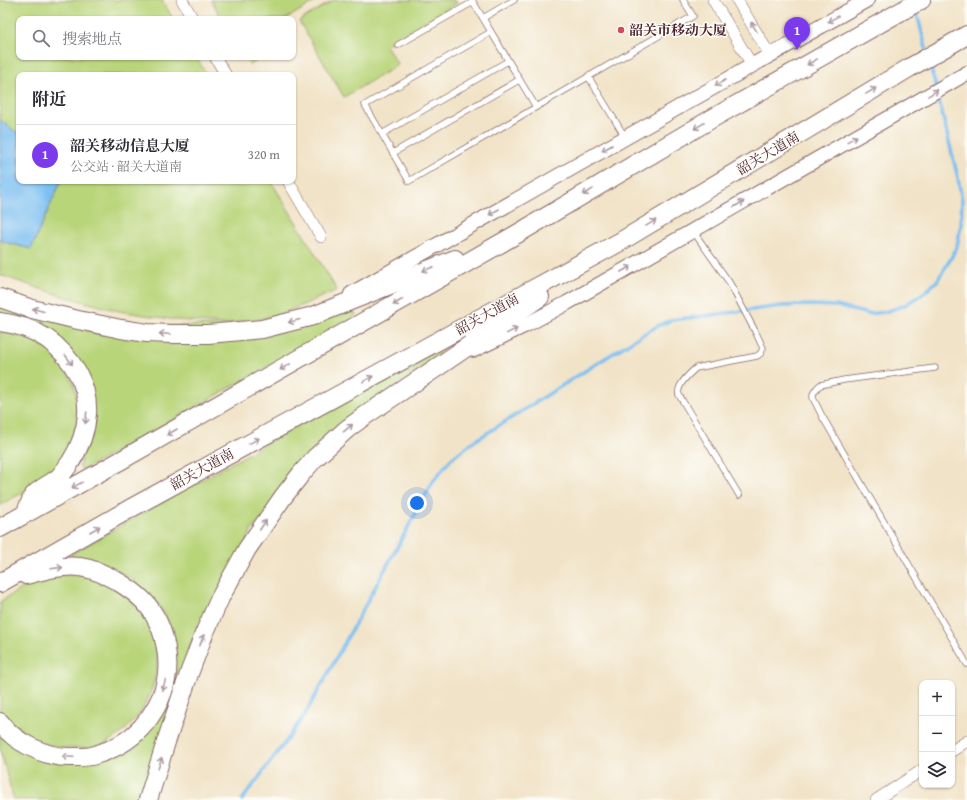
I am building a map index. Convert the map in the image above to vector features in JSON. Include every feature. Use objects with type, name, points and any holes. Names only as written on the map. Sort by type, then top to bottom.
[{"type":"highway","points":[[0,528],[517,234],[713,118],[921,0]]},
{"type":"highway","name":"韶关大道南","points":[[3,582],[133,507],[618,243],[909,68],[957,41]]},
{"type":"highway","points":[[0,298],[32,309],[121,329],[155,333],[208,334],[262,329],[313,316],[517,234]]},
{"type":"highway","points":[[148,800],[179,702],[204,634],[220,598],[247,549],[314,458],[366,415],[618,243]]},
{"type":"highway","points":[[0,322],[13,324],[39,333],[52,342],[70,361],[85,388],[87,414],[85,427],[78,447],[70,463],[59,477],[35,494],[25,514]]},
{"type":"highway","points":[[0,722],[14,737],[49,754],[64,757],[94,756],[118,746],[129,739],[149,718],[158,701],[166,679],[167,663],[161,629],[154,614],[142,600],[128,588],[104,573],[80,567],[69,567],[49,569],[3,582]]},
{"type":"street","points":[[182,0],[191,16]]},
{"type":"street","points":[[713,0],[752,65]]},
{"type":"street","points":[[737,0],[770,55]]},
{"type":"street","points":[[313,316],[867,0]]},
{"type":"street","points":[[217,60],[224,72]]},
{"type":"street","points":[[439,366],[526,325],[560,307],[967,73]]},
{"type":"street","points":[[290,184],[321,237]]},
{"type":"street","points":[[955,749],[967,741]]},
{"type":"street","points":[[876,800],[919,772]]},
{"type":"lane","points":[[483,18],[514,0]]},
{"type":"lane","points":[[491,32],[365,105],[409,181],[693,16],[683,0]]},
{"type":"lane","points":[[398,45],[473,1],[536,107]]},
{"type":"lane","points":[[382,134],[508,61]]},
{"type":"lane","points":[[588,76],[625,138]]},
{"type":"lane","points":[[393,153],[519,80]]},
{"type":"lane","points":[[693,230],[728,282],[763,348],[759,355],[696,368],[688,375],[680,386],[678,392],[739,495]]},
{"type":"lane","points":[[935,368],[824,384],[820,385],[814,391],[813,398],[822,416],[967,664]]},
{"type":"green space","points":[[0,0],[162,0],[171,16],[16,16],[16,60],[198,60],[205,72],[16,72],[16,132],[0,120]]},
{"type":"green space","points":[[211,0],[318,0],[290,16],[220,16]]},
{"type":"green space","points":[[334,0],[455,0],[457,3],[386,45],[398,65],[344,97],[299,21]]},
{"type":"green space","points":[[247,60],[258,60],[250,65]]},
{"type":"green space","points":[[60,184],[273,184],[337,290],[279,315],[254,320],[224,324],[176,320],[119,311],[59,295],[0,275],[0,240],[31,249]]},
{"type":"green space","points":[[0,306],[77,327],[308,324],[351,312],[356,314],[353,319],[85,469],[79,467],[81,462],[87,377],[0,317]]},
{"type":"green space","points":[[0,330],[13,331],[43,345],[62,364],[74,384],[78,417],[73,438],[65,457],[44,481],[0,505]]},
{"type":"green space","points":[[438,350],[439,354],[434,359],[348,418],[251,531],[140,800],[14,800],[0,750],[0,733],[39,759],[140,738],[173,639],[169,624],[163,611],[154,599],[142,588],[115,569],[101,563],[71,559],[71,554],[428,352]]},
{"type":"green space","points":[[70,574],[86,575],[98,579],[125,596],[145,617],[156,640],[157,661],[155,675],[152,689],[146,703],[129,726],[118,736],[106,743],[90,748],[62,747],[44,743],[20,730],[9,722],[0,712],[0,602],[19,590],[49,577]]},
{"type":"water","points":[[0,120],[16,132],[16,184],[60,184],[31,249],[0,240]]},
{"type":"waterway","points":[[916,10],[927,52]]},
{"type":"waterway","points":[[929,62],[936,87]]},
{"type":"waterway","points":[[242,800],[305,714],[434,480],[451,459],[470,444],[637,338],[659,325],[672,320],[782,306],[837,306],[868,314],[885,312],[905,305],[924,293],[937,281],[957,246],[961,225],[962,201],[958,178],[937,93]]},
{"type":"place","name":"韶关市移动大厦","points":[[621,30]]},
{"type":"place","name":"韶关移动信息大厦","points":[[797,50]]}]
